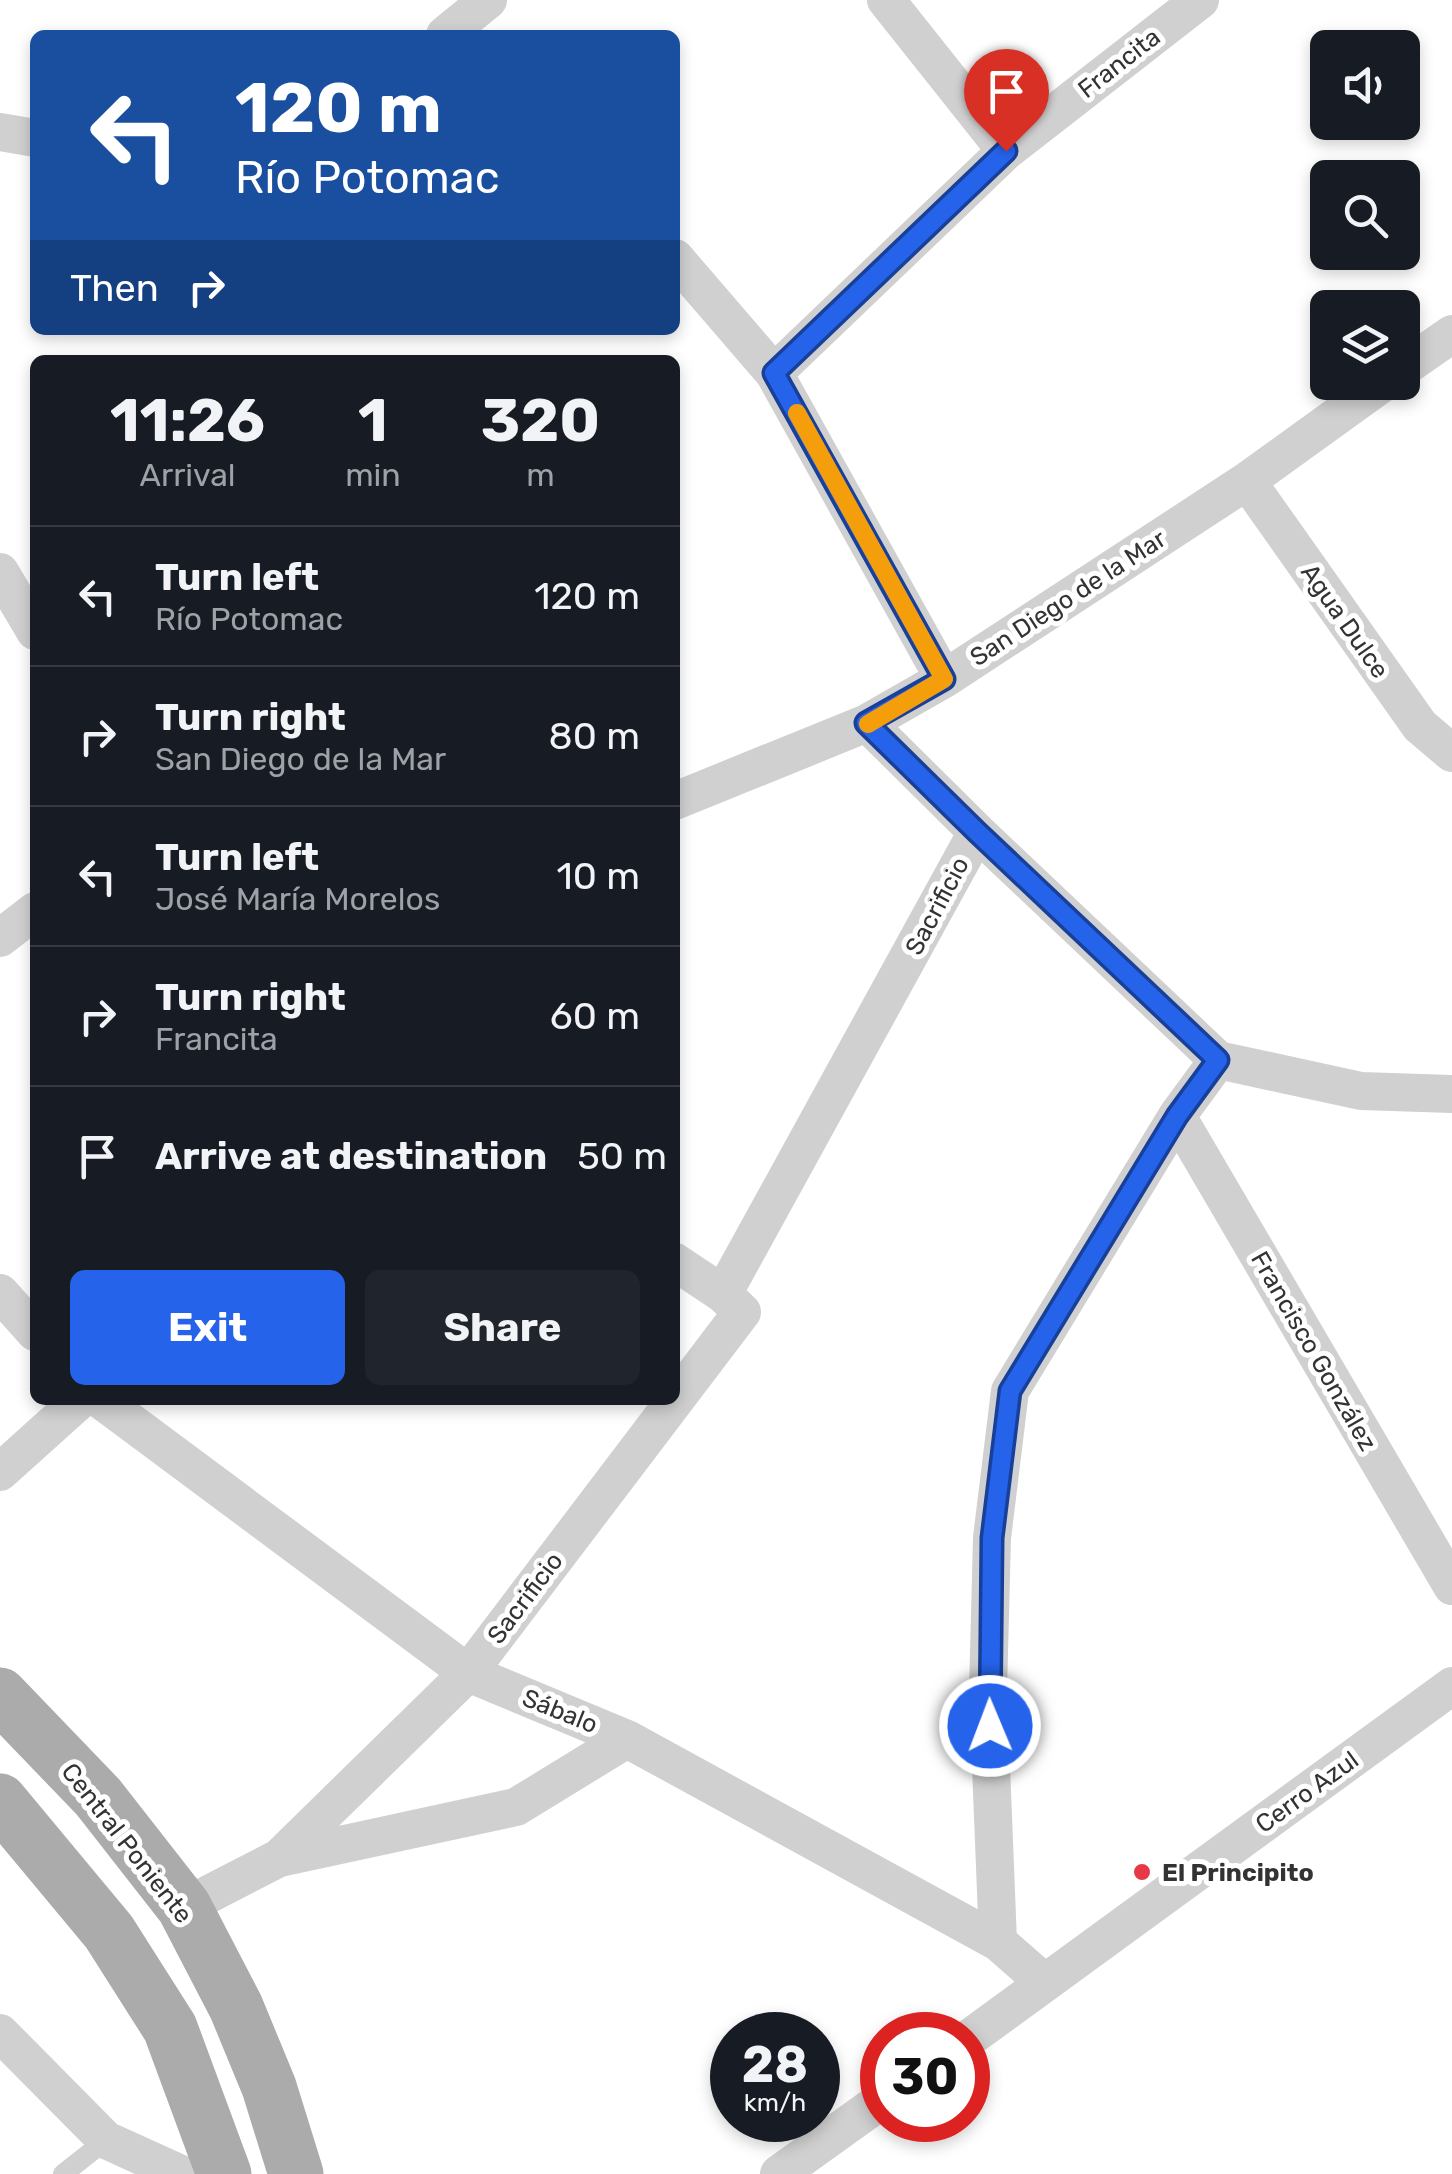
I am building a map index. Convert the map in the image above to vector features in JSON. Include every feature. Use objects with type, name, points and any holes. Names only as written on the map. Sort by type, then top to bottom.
[{"type":"main road","name":"Central Poniente","points":[[0,1694],[98,1797],[184,1906],[243,2023],[269,2087],[296,2174]]},
{"type":"main road","points":[[0,1800],[109,1932],[170,2028],[224,2174]]},
{"type":"street","points":[[450,30],[488,0]]},
{"type":"street","points":[[886,0],[1006,151]]},
{"type":"street","name":"Francita","points":[[774,373],[1006,151],[1200,0]]},
{"type":"street","points":[[0,132],[30,137]]},
{"type":"street","points":[[680,264],[774,373],[944,679]]},
{"type":"street","points":[[1420,357],[1452,334]]},
{"type":"street","name":"San Diego de la Mar","points":[[680,799],[866,723],[944,679],[1247,482],[1359,400]]},
{"type":"street","name":"Agua Dulce","points":[[1247,482],[1420,726],[1452,753]]},
{"type":"street","points":[[0,572],[30,623]]},
{"type":"street","points":[[866,723],[1218,1060],[1361,1091],[1452,1094]]},
{"type":"street","name":"Sacrificio","points":[[680,1377],[733,1303],[977,832]]},
{"type":"street","points":[[0,938],[30,915]]},
{"type":"street","points":[[998,1942],[989,1672],[992,1538],[1010,1391],[1177,1116],[1218,1060]]},
{"type":"street","name":"Francisco González","points":[[1177,1116],[1452,1586]]},
{"type":"street","points":[[680,1266],[733,1303]]},
{"type":"street","points":[[0,1294],[30,1327]]},
{"type":"street","points":[[0,1472],[74,1405]]},
{"type":"street","name":"Sábalo","points":[[108,1405],[468,1673],[628,1738],[998,1942],[1045,1983]]},
{"type":"street","name":"Sacrificio","points":[[279,1858],[468,1673],[660,1405]]},
{"type":"street","name":"Cerro Azul","points":[[990,2022],[1452,1686]]},
{"type":"street","name":"Sacrificio","points":[[184,1906],[279,1858],[516,1807],[628,1738]]},
{"type":"street","points":[[0,2033],[106,2140],[181,2174]]},
{"type":"street","points":[[779,2174],[860,2116]]},
{"type":"lane","points":[[63,2174],[106,2140]]},
{"type":"slow traffic","points":[[797,413],[944,679],[868,724]]},
{"type":"place","name":"El Principito","points":[[1142,1872]]},
{"type":"route","points":[[990,1726],[992,1538],[1010,1391],[1177,1116],[1218,1060],[866,723],[944,679],[774,373],[1006,151]]}]
